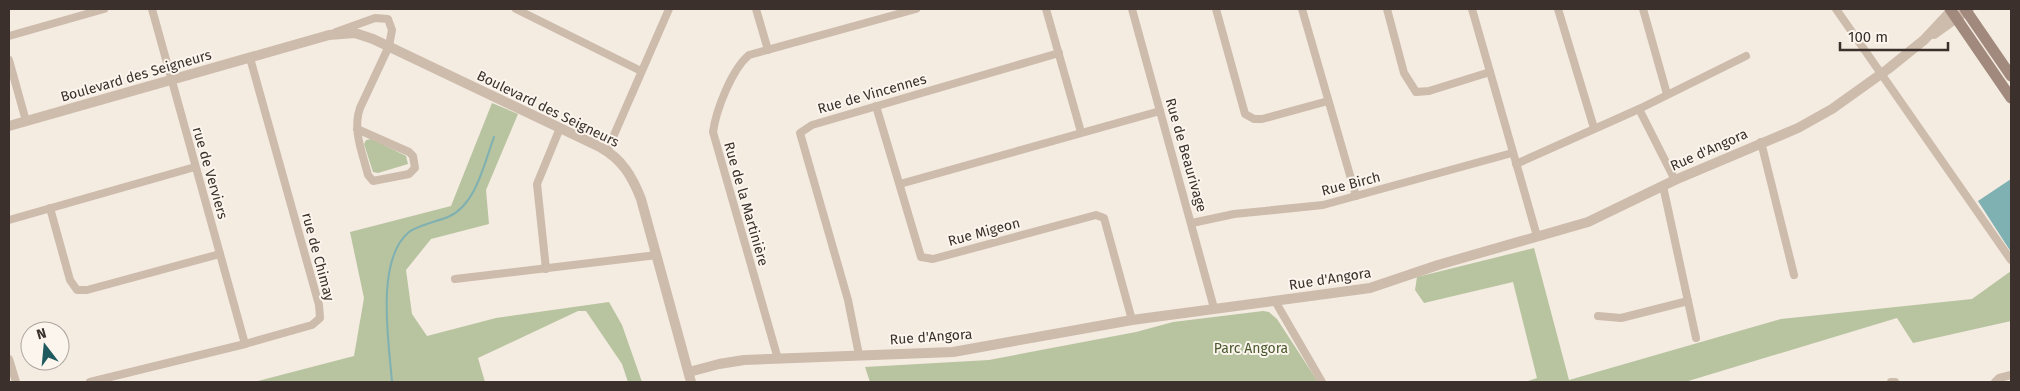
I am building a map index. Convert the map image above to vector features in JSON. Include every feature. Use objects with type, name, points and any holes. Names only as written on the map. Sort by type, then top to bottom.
[{"type":"main road","points":[[1967,9],[2011,76]]},
{"type":"main road","points":[[1953,12],[2011,98]]},
{"type":"street","points":[[9,36],[104,9]]},
{"type":"street","name":"rue de Verviers","points":[[152,9],[245,344]]},
{"type":"street","points":[[516,9],[641,71]]},
{"type":"street","points":[[607,151],[669,9]]},
{"type":"street","points":[[756,9],[768,50]]},
{"type":"street","name":"Rue de la Martinière","points":[[778,359],[712,132],[715,116],[741,62],[749,55],[916,9]]},
{"type":"street","points":[[1046,9],[1081,132]]},
{"type":"street","name":"Rue de Beaurivage","points":[[1132,9],[1214,308]]},
{"type":"street","points":[[1216,9],[1245,114],[1254,119],[1262,119],[1328,101]]},
{"type":"street","points":[[1302,9],[1356,196]]},
{"type":"street","points":[[1387,9],[1404,73],[1416,92],[1429,91],[1490,72]]},
{"type":"street","points":[[1472,9],[1537,236]]},
{"type":"street","points":[[1558,9],[1594,128]]},
{"type":"street","points":[[1643,9],[1668,94]]},
{"type":"street","points":[[1836,9],[2011,260]]},
{"type":"street","name":"Rue d'Angora","points":[[690,377],[736,362],[975,349],[1132,320],[1370,288],[1588,222],[1675,180],[1792,130],[1823,114],[1882,74],[1924,40],[1953,12],[1967,9]]},
{"type":"street","name":"Boulevard des Seigneurs","points":[[9,126],[329,35],[375,18],[388,19],[392,30],[389,46]]},
{"type":"street","name":"Boulevard des Seigneurs","points":[[329,35],[355,33],[389,46],[607,151],[621,161],[631,175],[641,199],[690,377]]},
{"type":"street","points":[[357,129],[409,152],[413,156],[415,168],[409,174],[373,181],[368,176],[357,129],[356,118],[389,46]]},
{"type":"street","name":"Rue de Vincennes","points":[[859,355],[848,300],[800,133],[812,125],[1059,53]]},
{"type":"street","points":[[1516,164],[1639,109],[1746,56]]},
{"type":"street","name":"rue de Chimay","points":[[90,382],[245,344],[312,325],[320,318],[319,305],[250,58]]},
{"type":"street","points":[[9,60],[26,121]]},
{"type":"street","name":"Rue Migeon","points":[[876,106],[921,258],[933,259],[1096,215],[1104,218],[1132,320]]},
{"type":"street","points":[[1639,109],[1675,180]]},
{"type":"street","points":[[900,184],[1160,111]]},
{"type":"street","points":[[546,269],[537,184],[560,128]]},
{"type":"street","points":[[1761,142],[1794,275]]},
{"type":"street","name":"Rue Birch","points":[[1192,223],[1234,214],[1323,205],[1512,153]]},
{"type":"street","points":[[9,220],[195,167]]},
{"type":"street","points":[[1662,186],[1696,338]]},
{"type":"street","points":[[50,208],[70,280],[77,290],[87,290],[220,254]]},
{"type":"street","points":[[455,279],[657,255]]},
{"type":"street","points":[[1598,316],[1620,318],[1688,300]]},
{"type":"street","points":[[1275,301],[1322,382]]},
{"type":"street","points":[[9,359],[16,382]]},
{"type":"street","points":[[1994,382],[1999,378],[2011,375]]},
{"type":"green space","points":[[492,103],[518,114],[486,190],[489,224],[431,239],[406,270],[412,314],[427,336],[496,318],[609,302],[622,325],[642,382],[628,382],[622,364],[586,311],[578,311],[478,358],[485,382],[254,382],[354,356],[364,298],[350,232],[451,206]]},
{"type":"green space","points":[[372,139],[406,156],[408,164],[378,173],[373,172],[364,144],[366,140]]},
{"type":"green space","points":[[1534,248],[1569,380],[1781,319],[1972,299],[2011,271],[2011,321],[1913,343],[1897,318],[1685,382],[1525,382],[1537,378],[1513,282],[1424,303],[1415,290],[1417,277]]},
{"type":"green space","name":"Parc Angora","points":[[1263,311],[1269,312],[1277,319],[1318,382],[870,382],[865,367],[989,360],[1136,332],[1173,322]]},
{"type":"water","points":[[2011,179],[2011,252],[1978,201]]},
{"type":"waterway","points":[[392,382],[387,303],[388,281],[398,245],[412,230],[448,217],[466,203],[478,183],[494,137]]}]
